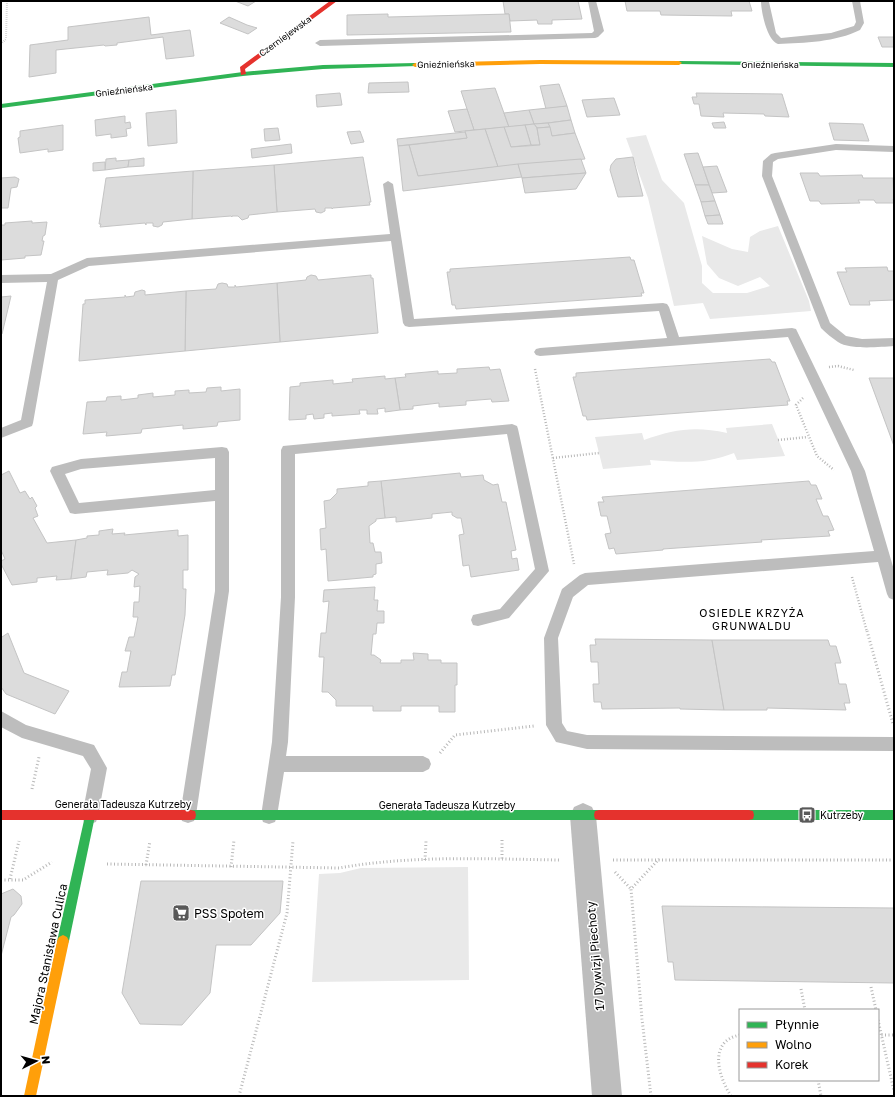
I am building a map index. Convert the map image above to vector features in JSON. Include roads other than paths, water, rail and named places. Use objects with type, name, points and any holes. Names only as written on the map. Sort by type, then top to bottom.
[{"type":"street","name":"Czerniejewska","points":[[243,74],[242,68],[334,1]]},
{"type":"street","name":"Gnieźnieńska","points":[[1,106],[243,74],[324,67],[532,62],[894,65]]},
{"type":"street","name":"Generała Tadeusza Kutrzeby","points":[[1,815],[894,815]]},
{"type":"street","name":"Majora Stanisława Culica","points":[[30,1096],[90,816]]},
{"type":"street","name":"17 Dywizji Piechoty","points":[[583,816],[595,860],[607,1096]]},
{"type":"lane","points":[[320,43],[595,35],[599,31],[592,1]]},
{"type":"lane","points":[[765,2],[772,33],[778,41],[789,41],[821,37],[857,28],[860,22],[856,1]]},
{"type":"lane","points":[[894,149],[836,147],[775,156],[768,161],[767,176],[825,325],[843,340],[862,343],[894,342]]},
{"type":"lane","points":[[388,184],[409,323],[662,307],[674,341]]},
{"type":"lane","points":[[1,279],[53,278],[87,262],[396,237]]},
{"type":"lane","points":[[1,433],[26,423],[53,278]]},
{"type":"lane","points":[[540,352],[792,332],[858,471],[894,594]]},
{"type":"lane","points":[[269,816],[280,742],[288,597],[288,450],[512,429],[542,571],[504,614],[478,620]]},
{"type":"lane","points":[[188,815],[222,590],[222,495],[222,452],[81,464],[57,471],[75,509],[222,495]]},
{"type":"lane","points":[[883,556],[585,578],[567,593],[551,638],[554,725],[562,737],[587,742],[894,744]]},
{"type":"lane","points":[[1,718],[22,731],[88,750],[99,768],[90,816]]},
{"type":"lane","points":[[277,764],[423,764]]},
{"type":"place","name":"Kutrzeby","points":[[807,815]]},
{"type":"place","name":"PSS Społem","points":[[181,913]]},
{"type":"district","name":"OSIEDLE KRZYŻA GRUNWALDU","points":[[752,618]]}]
